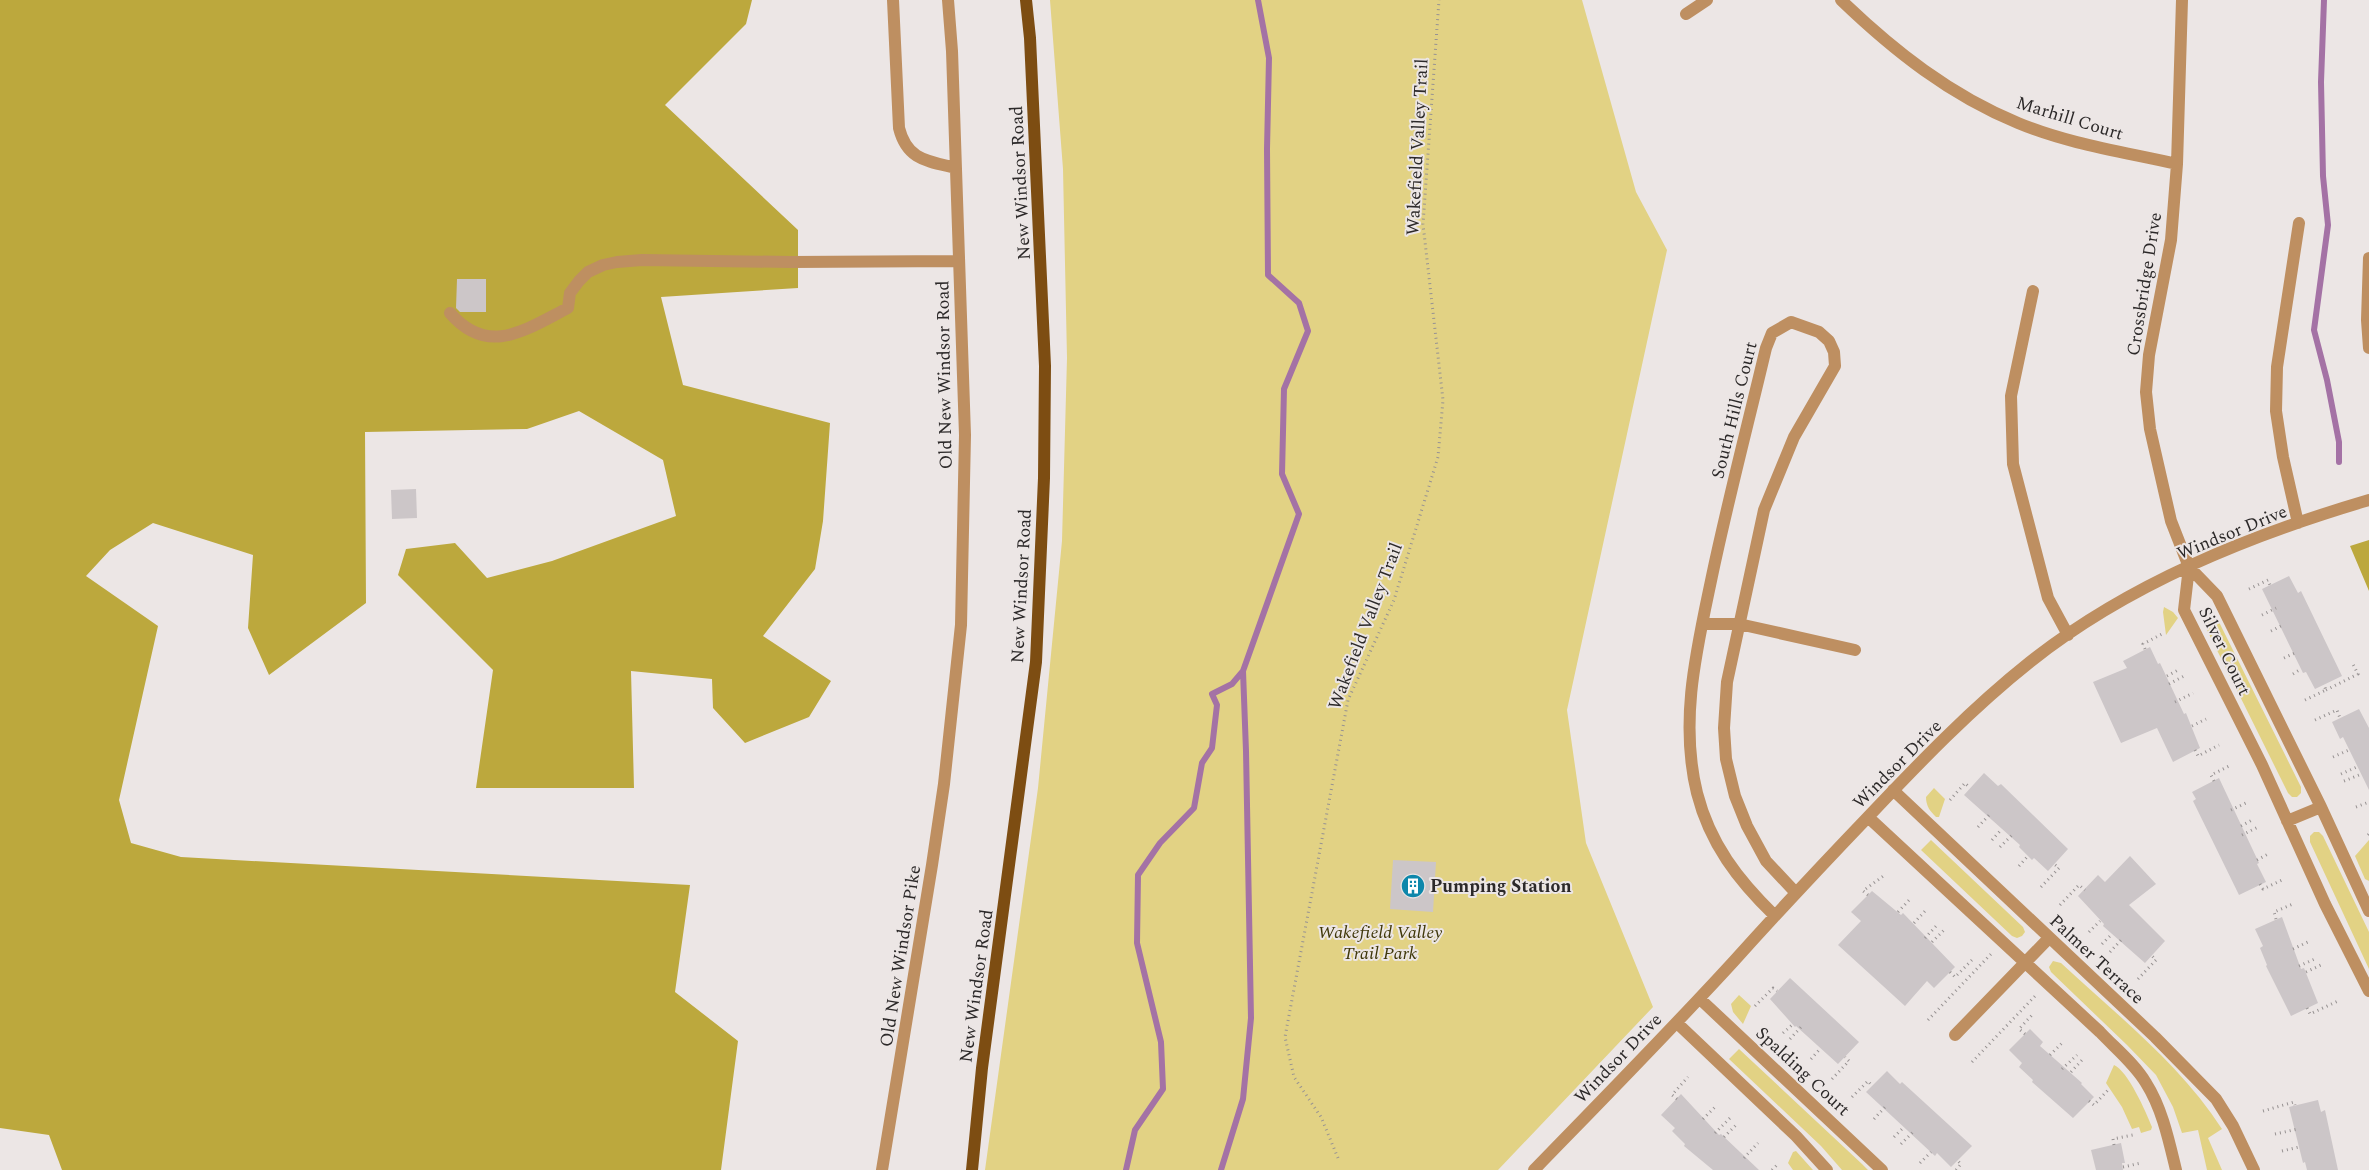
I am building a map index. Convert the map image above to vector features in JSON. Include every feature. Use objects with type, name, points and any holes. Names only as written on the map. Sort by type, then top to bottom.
[{"type":"main road","name":"New Windsor Road","points":[[972,1170],[982,1068],[1036,662],[1044,478],[1045,366],[1030,38],[1026,0]]},
{"type":"street","points":[[893,0],[898,128],[902,141],[911,152],[924,161],[956,168]]},
{"type":"street","name":"Old New Windsor Road","points":[[948,0],[965,435],[963,580],[956,677],[948,748]]},
{"type":"street","points":[[1686,14],[1707,0]]},
{"type":"street","name":"Marhill Court","points":[[1841,0],[1886,41],[1934,79],[1970,100],[2019,123],[2061,137],[2177,164]]},
{"type":"street","name":"Crossbridge Drive","points":[[2182,0],[2177,164],[2171,240],[2149,355],[2146,392],[2150,429],[2171,521],[2189,567]]},
{"type":"street","points":[[2298,523],[2283,457],[2276,411],[2277,367],[2299,224]]},
{"type":"street","points":[[2369,258],[2367,320],[2369,348]]},
{"type":"street","points":[[450,313],[462,326],[474,334],[485,337],[501,336],[527,329],[568,308],[570,293],[588,272],[603,265],[617,262],[642,260],[959,262]]},
{"type":"street","points":[[2033,291],[2011,396],[2013,464],[2048,598],[2068,635]]},
{"type":"street","name":"South Hills Court","points":[[1775,916],[1749,891],[1727,862],[1712,832],[1697,792],[1688,725],[1690,692],[1702,624],[1766,348],[1772,333],[1791,322],[1819,332],[1829,341],[1834,352],[1835,366],[1794,437],[1764,510],[1727,682],[1724,728],[1726,759],[1735,796],[1747,826],[1766,862],[1796,893]]},
{"type":"street","name":"Windsor Drive","points":[[1534,1170],[1700,998],[1893,790],[1972,713],[2016,674],[2068,635],[2127,598],[2189,567],[2298,523],[2369,500]]},
{"type":"street","name":"Silver Court","points":[[2189,567],[2216,596],[2321,807],[2369,911]]},
{"type":"street","name":"Silver Court","points":[[2189,567],[2184,610],[2262,765],[2325,904],[2369,991]]},
{"type":"street","points":[[1702,624],[1739,624],[1855,650]]},
{"type":"street","name":"Old New Windsor Pike","points":[[882,1170],[932,865],[948,748]]},
{"type":"street","name":"Palmer Terrace","points":[[1893,790],[2155,1037],[2216,1099],[2233,1126],[2254,1170]]},
{"type":"street","points":[[2288,821],[2321,807]]},
{"type":"street","points":[[1868,817],[2100,1032],[2146,1082],[2158,1108],[2176,1170]]},
{"type":"street","points":[[1955,1035],[2049,938]]},
{"type":"street","name":"Spalding Court","points":[[1700,998],[1882,1170]]},
{"type":"street","points":[[1676,1023],[1796,1136],[1827,1170]]},
{"type":"path","name":"Wakefield Valley Trail","points":[[1338,1158],[1321,1117],[1294,1077],[1284,1037],[1348,700],[1394,600],[1438,457],[1443,400],[1423,224],[1439,0]]},
{"type":"path","points":[[2249,589],[2268,580],[2270,585]]},
{"type":"path","points":[[2262,615],[2276,608]]},
{"type":"path","points":[[2271,632],[2281,626]]},
{"type":"path","points":[[2145,650],[2142,644],[2162,634]]},
{"type":"path","points":[[2284,658],[2297,652]]},
{"type":"path","points":[[2306,700],[2358,674],[2353,664]]},
{"type":"path","points":[[2167,676],[2180,669]]},
{"type":"path","points":[[2292,674],[2301,669]]},
{"type":"path","points":[[2169,684],[2184,676]]},
{"type":"path","points":[[2324,685],[2326,690]]},
{"type":"path","points":[[2175,702],[2193,693]]},
{"type":"path","points":[[2315,720],[2337,710],[2340,718]]},
{"type":"path","points":[[2192,726],[2206,719]]},
{"type":"path","points":[[2196,750],[2198,756],[2219,745]]},
{"type":"path","points":[[2332,757],[2349,750]]},
{"type":"path","points":[[2214,781],[2211,775],[2229,766]]},
{"type":"path","points":[[2340,774],[2359,766]]},
{"type":"path","points":[[2344,781],[2359,775]]},
{"type":"path","points":[[1950,800],[1966,784],[1970,788]]},
{"type":"path","points":[[2356,807],[2369,802]]},
{"type":"path","points":[[2231,810],[2246,803]]},
{"type":"path","points":[[1978,827],[1990,814]]},
{"type":"path","points":[[2241,826],[2254,819]]},
{"type":"path","points":[[2242,835],[2258,827]]},
{"type":"path","points":[[1992,840],[2002,829]]},
{"type":"path","points":[[2000,847],[2012,835]]},
{"type":"path","points":[[2258,860],[2270,853]]},
{"type":"path","points":[[2019,866],[2028,856]]},
{"type":"path","points":[[2041,887],[2059,868],[2054,864]]},
{"type":"path","points":[[1868,895],[1863,891],[1886,874]]},
{"type":"path","points":[[2260,884],[2263,889],[2282,880]]},
{"type":"path","points":[[2060,904],[2079,885],[2085,890]]},
{"type":"path","points":[[1898,912],[1911,898]]},
{"type":"path","points":[[2276,919],[2274,912],[2293,904]]},
{"type":"path","points":[[1914,923],[1925,911]]},
{"type":"path","points":[[2089,932],[2100,920]]},
{"type":"path","points":[[1925,938],[1938,924]]},
{"type":"path","points":[[1932,942],[1944,930]]},
{"type":"path","points":[[2102,944],[2112,934]]},
{"type":"path","points":[[2110,952],[2122,939]]},
{"type":"path","points":[[2293,949],[2310,941]]},
{"type":"path","points":[[1928,1020],[1996,948]]},
{"type":"path","points":[[2138,979],[2156,960],[2152,956]]},
{"type":"path","points":[[1950,972],[1955,977],[1974,958]]},
{"type":"path","points":[[2299,966],[2318,958]]},
{"type":"path","points":[[2306,972],[2321,965]]},
{"type":"path","points":[[1755,1006],[1773,988],[1777,991]]},
{"type":"path","points":[[1972,1062],[2040,990]]},
{"type":"path","points":[[2307,1008],[2310,1014],[2338,1001]]},
{"type":"path","points":[[2025,1034],[2019,1029],[2033,1014]]},
{"type":"path","points":[[1784,1033],[1792,1025]]},
{"type":"path","points":[[1790,1039],[1801,1028]]},
{"type":"path","points":[[2050,1055],[2063,1042]]},
{"type":"path","points":[[1811,1059],[1820,1049]]},
{"type":"path","points":[[2062,1069],[2076,1054]]},
{"type":"path","points":[[1832,1079],[1849,1061],[1845,1057]]},
{"type":"path","points":[[2070,1072],[2082,1060]]},
{"type":"path","points":[[1677,1099],[1672,1094],[1688,1078]]},
{"type":"path","points":[[1852,1097],[1868,1081],[1872,1086]]},
{"type":"path","points":[[2089,1101],[2094,1105],[2108,1090]]},
{"type":"path","points":[[2263,1111],[2294,1102],[2295,1105]]},
{"type":"path","points":[[1703,1119],[1717,1105]]},
{"type":"path","points":[[1874,1119],[1885,1107]]},
{"type":"path","points":[[1715,1133],[1731,1117]]},
{"type":"path","points":[[1724,1136],[1737,1124]]},
{"type":"path","points":[[1894,1137],[1904,1127]]},
{"type":"path","points":[[2275,1134],[2298,1129]]},
{"type":"path","points":[[1901,1144],[1913,1132]]},
{"type":"path","points":[[2114,1145],[2113,1139],[2133,1135]]},
{"type":"path","points":[[1744,1158],[1758,1143]]},
{"type":"path","points":[[2282,1151],[2299,1147]]},
{"type":"path","points":[[1920,1163],[1931,1152]]},
{"type":"path","points":[[1956,1170],[1962,1164],[1958,1161]]},
{"type":"path","points":[[1772,1170],[1779,1163]]},
{"type":"path","points":[[2123,1167],[2141,1163]]},
{"type":"green space","name":"Wakefield Valley Trail Park","points":[[1050,0],[1582,0],[1636,192],[1667,250],[1567,710],[1586,843],[1653,1007],[1498,1170],[985,1170],[1038,788],[1062,541],[1067,358],[1063,169]]},
{"type":"green space","points":[[2164,607],[2173,612],[2178,618],[2166,635],[2163,612]]},
{"type":"green space","points":[[2217,618],[2301,787],[2301,793],[2297,797],[2292,797],[2288,793],[2204,624]]},
{"type":"green space","points":[[1934,788],[1945,799],[1939,817],[1936,817],[1930,810],[1926,800],[1926,797]]},
{"type":"green space","points":[[2314,832],[2319,832],[2323,836],[2369,932],[2369,969],[2310,842],[2310,836]]},
{"type":"green space","points":[[1931,840],[2023,927],[2025,932],[2022,936],[2017,938],[2012,936],[1921,850]]},
{"type":"green space","points":[[2369,840],[2369,881],[2365,879],[2355,856]]},
{"type":"green space","points":[[2053,961],[2061,963],[2147,1041],[2205,1105],[2222,1129],[2208,1138],[2222,1170],[2207,1170],[2198,1130],[2182,1133],[2173,1107],[2156,1075],[2051,972],[2049,967]]},
{"type":"green space","points":[[1739,995],[1751,1006],[1743,1024],[1733,1012],[1731,1004]]},
{"type":"green space","points":[[1739,1049],[1868,1170],[1842,1170],[1821,1146],[1729,1059]]},
{"type":"green space","points":[[2114,1065],[2131,1083],[2146,1112],[2152,1127],[2151,1130],[2141,1133],[2139,1127],[2132,1129],[2122,1107],[2106,1083]]},
{"type":"green space","points":[[1796,1151],[1813,1170],[1793,1170],[1788,1163],[1793,1152]]},
{"type":"shaded area","points":[[0,0],[752,0],[746,24],[665,105],[798,230],[798,288],[661,297],[683,385],[830,423],[823,521],[815,569],[763,636],[831,681],[809,717],[745,743],[713,708],[712,679],[631,671],[634,788],[476,788],[493,670],[398,575],[406,549],[455,543],[487,578],[552,561],[676,516],[663,460],[579,411],[527,429],[365,432],[366,603],[269,675],[248,628],[253,555],[153,523],[110,550],[86,576],[158,626],[119,800],[131,843],[181,857],[690,885],[675,992],[738,1041],[721,1170],[62,1170],[49,1135],[0,1128]]},
{"type":"shaded area","points":[[2369,540],[2369,591],[2350,546]]},
{"type":"building","points":[[457,279],[486,279],[486,312],[460,312],[456,308]]},
{"type":"building","points":[[416,489],[417,518],[392,519],[391,490]]},
{"type":"building","points":[[2289,576],[2298,593],[2301,591],[2342,676],[2315,689],[2306,672],[2303,673],[2262,589]]},
{"type":"building","points":[[2150,647],[2158,664],[2160,663],[2184,714],[2186,713],[2200,748],[2173,762],[2157,728],[2121,743],[2093,682],[2127,668],[2123,661]]},
{"type":"building","points":[[2359,709],[2369,728],[2369,790],[2343,737],[2340,739],[2332,722]]},
{"type":"building","points":[[1984,773],[1998,786],[2001,784],[2068,849],[2048,871],[2034,858],[2032,860],[2019,847],[2020,845],[1964,795]]},
{"type":"building","points":[[2219,778],[2266,882],[2239,895],[2193,801],[2196,799],[2192,792]]},
{"type":"building","points":[[2130,856],[2156,884],[2129,905],[2165,941],[2145,963],[2103,926],[2104,924],[2078,896],[2098,875],[2105,882]]},
{"type":"building","name":"Pumping Station","points":[[1393,860],[1436,862],[1433,912],[1390,909]]},
{"type":"building","points":[[1872,891],[1901,915],[1903,913],[1955,967],[1934,988],[1927,981],[1905,1006],[1838,945],[1861,921],[1851,912]]},
{"type":"building","points":[[2282,917],[2301,969],[2304,968],[2318,1003],[2291,1016],[2266,966],[2260,948],[2263,946],[2255,929]]},
{"type":"building","points":[[1790,978],[1859,1042],[1838,1064],[1795,1027],[1770,999]]},
{"type":"building","points":[[2030,1029],[2043,1042],[2040,1046],[2082,1083],[2094,1097],[2073,1118],[2032,1082],[2033,1080],[2019,1067],[2022,1063],[2009,1050]]},
{"type":"building","points":[[1887,1071],[1900,1084],[1902,1082],[1972,1146],[1951,1167],[1937,1153],[1935,1156],[1866,1092]]},
{"type":"building","points":[[1681,1094],[1719,1135],[1721,1134],[1759,1170],[1713,1170],[1684,1146],[1685,1144],[1672,1131],[1675,1128],[1661,1115]]},
{"type":"building","points":[[2318,1100],[2321,1112],[2325,1110],[2338,1170],[2307,1170],[2305,1162],[2303,1163],[2289,1107]]},
{"type":"building","points":[[2121,1143],[2125,1163],[2122,1163],[2123,1170],[2096,1170],[2091,1150]]},
{"type":"waterway","points":[[1126,1170],[1135,1130],[1163,1089],[1161,1042],[1137,943],[1138,875],[1160,843],[1194,808],[1202,763],[1212,748],[1217,705],[1212,694],[1232,684],[1243,671],[1299,514],[1282,474],[1284,389],[1308,331],[1299,303],[1268,275],[1267,149],[1269,58],[1258,0]]},
{"type":"waterway","points":[[2324,0],[2321,82],[2323,176],[2328,225],[2314,330],[2327,380],[2339,442],[2339,462]]},
{"type":"waterway","points":[[1221,1170],[1243,1099],[1251,1018],[1243,671]]},
{"type":"place","name":"Pumping Station","points":[[1413,886]]}]
